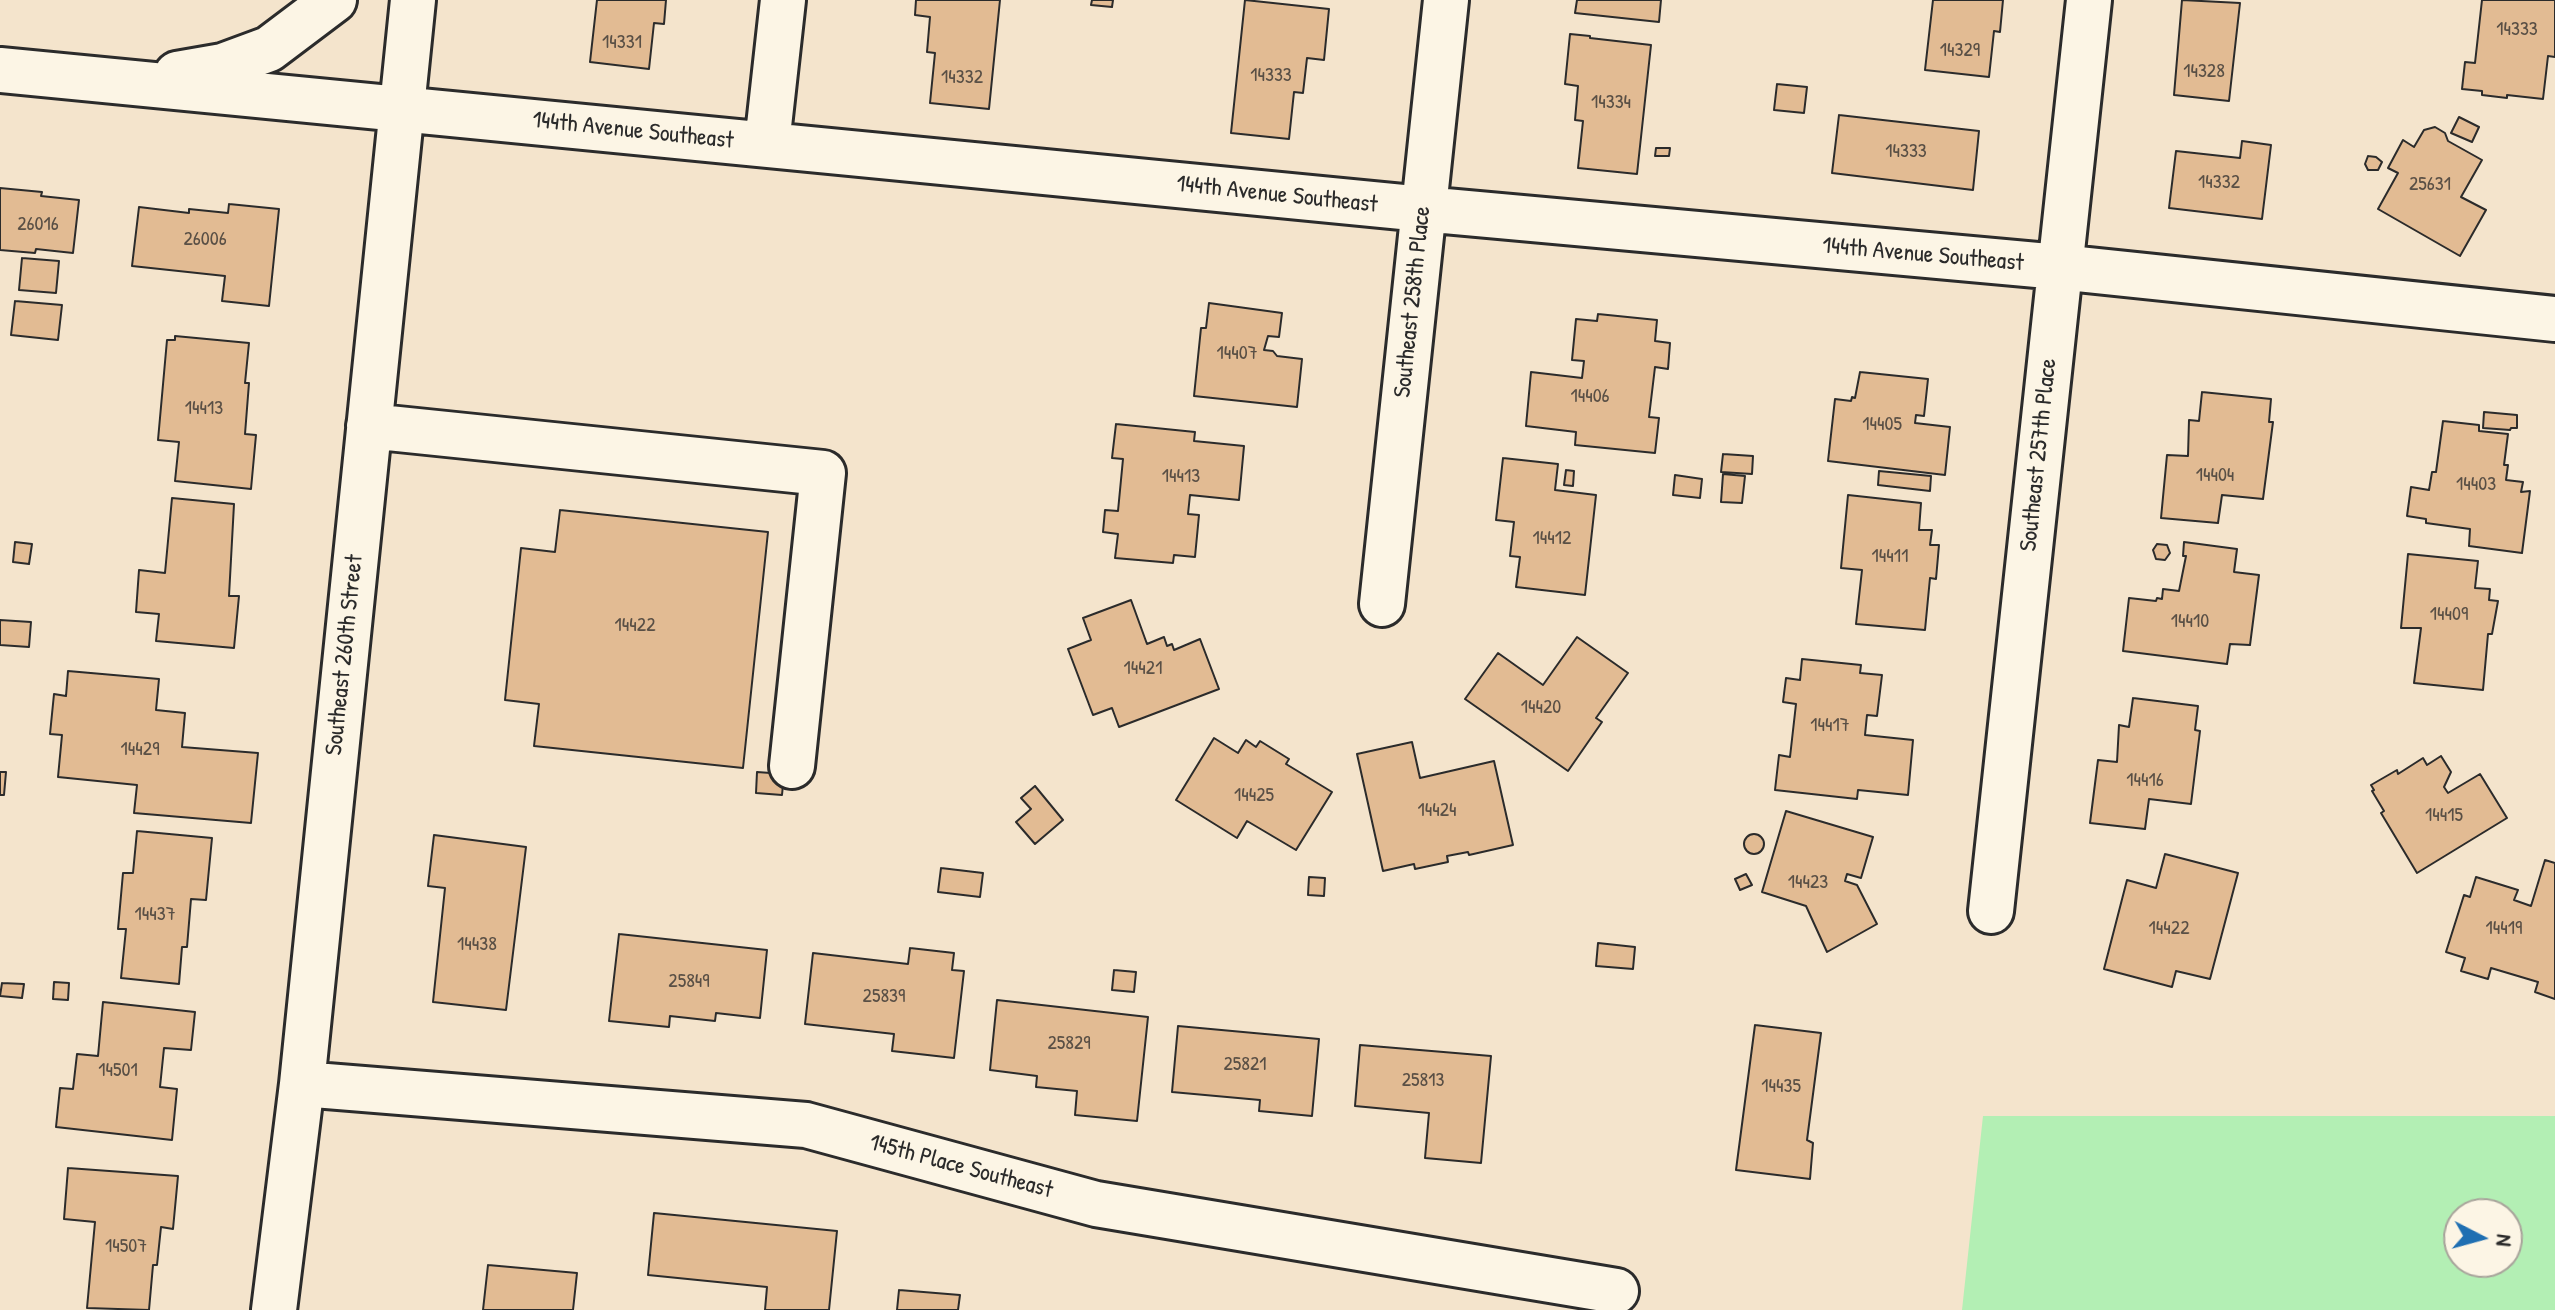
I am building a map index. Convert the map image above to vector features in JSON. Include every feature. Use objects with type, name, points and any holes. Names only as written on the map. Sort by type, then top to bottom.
[{"type":"street","points":[[128,82],[223,66],[269,49],[334,0]]},
{"type":"street","name":"Southeast 260th Street","points":[[274,1310],[302,1084],[413,0]]},
{"type":"street","points":[[767,144],[783,0]]},
{"type":"street","name":"Southeast 258th Place","points":[[1382,604],[1446,0]]},
{"type":"street","name":"Southeast 257th Place","points":[[1991,911],[2089,0]]},
{"type":"street","name":"144th Avenue Southeast","points":[[0,70],[1423,209],[2059,267],[2555,319]]},
{"type":"street","points":[[369,426],[823,473],[792,766]]},
{"type":"street","name":"145th Place Southeast","points":[[302,1084],[806,1125],[1096,1204],[1616,1291]]},
{"type":"green space","points":[[1983,1116],[2555,1116],[2555,1310],[1962,1310]]},
{"type":"building","points":[[597,0],[666,0],[664,24],[654,23],[649,69],[590,62]]},
{"type":"building","points":[[916,0],[1000,0],[989,109],[930,103],[935,53],[927,52],[930,17],[915,15]]},
{"type":"building","points":[[1092,0],[1113,0],[1112,7],[1091,5]]},
{"type":"building","points":[[1245,0],[1329,9],[1324,60],[1307,58],[1303,93],[1294,92],[1289,139],[1231,133]]},
{"type":"building","points":[[1577,0],[1661,0],[1659,22],[1575,13]]},
{"type":"building","points":[[1933,0],[2003,0],[2000,32],[1994,31],[1989,77],[1925,70]]},
{"type":"building","points":[[2182,0],[2240,3],[2229,101],[2174,95]]},
{"type":"building","points":[[2482,0],[2555,0],[2555,57],[2548,56],[2543,99],[2482,95],[2482,91],[2462,89],[2465,62],[2475,63]]},
{"type":"building","points":[[1570,34],[1651,45],[1637,174],[1578,168],[1583,121],[1575,120],[1578,86],[1565,84]]},
{"type":"building","points":[[1777,84],[1807,87],[1804,113],[1774,110]]},
{"type":"building","points":[[1839,115],[1979,131],[1973,190],[1832,173]]},
{"type":"building","points":[[2459,117],[2479,127],[2472,142],[2451,133]]},
{"type":"building","points":[[2435,127],[2445,133],[2448,141],[2482,160],[2461,197],[2486,210],[2460,256],[2378,209],[2398,173],[2388,168],[2403,140],[2414,147],[2424,130]]},
{"type":"building","points":[[2242,141],[2271,145],[2262,219],[2169,208],[2176,151],[2240,158]]},
{"type":"building","points":[[1656,148],[1670,148],[1669,156],[1655,156]]},
{"type":"building","points":[[2368,156],[2382,162],[2378,170],[2368,170],[2365,164]]},
{"type":"building","points":[[0,188],[79,200],[73,253],[36,249],[35,253],[0,250]]},
{"type":"building","points":[[229,204],[279,209],[269,306],[222,301],[225,276],[132,266],[139,207],[189,213],[189,209],[228,213]]},
{"type":"building","points":[[22,258],[59,261],[56,293],[19,290]]},
{"type":"building","points":[[15,301],[62,305],[58,340],[11,335]]},
{"type":"building","points":[[1209,303],[1282,313],[1279,337],[1268,336],[1264,350],[1273,351],[1277,356],[1302,359],[1297,407],[1194,396],[1201,328],[1206,328]]},
{"type":"building","points":[[1598,314],[1657,320],[1655,341],[1670,343],[1668,369],[1655,367],[1649,417],[1659,418],[1655,453],[1575,445],[1576,432],[1526,426],[1531,372],[1582,378],[1584,361],[1572,360],[1576,319],[1597,321]]},
{"type":"building","points":[[175,336],[249,343],[245,434],[256,435],[251,489],[175,481],[179,442],[158,440],[167,340],[175,340]]},
{"type":"building","points":[[1860,372],[1928,379],[1924,416],[1916,415],[1915,423],[1950,427],[1945,475],[1828,461],[1835,399],[1851,401],[1852,397],[1855,398]]},
{"type":"building","points":[[2202,392],[2271,399],[2269,422],[2273,422],[2263,499],[2222,495],[2218,523],[2161,518],[2167,455],[2188,456],[2189,420],[2199,421]]},
{"type":"building","points":[[2484,412],[2517,415],[2517,428],[2483,428]]},
{"type":"building","points":[[2443,421],[2479,425],[2479,431],[2508,434],[2504,465],[2508,465],[2506,480],[2523,482],[2521,492],[2530,491],[2522,553],[2469,546],[2470,529],[2426,523],[2426,519],[2407,516],[2411,487],[2429,490],[2432,472],[2436,472]]},
{"type":"building","points":[[1116,424],[1195,432],[1194,441],[1244,446],[1239,500],[1190,495],[1188,514],[1199,515],[1195,557],[1174,555],[1173,563],[1115,558],[1118,534],[1103,532],[1105,510],[1118,511],[1123,459],[1112,458]]},
{"type":"building","points":[[1723,454],[1753,456],[1752,474],[1721,472]]},
{"type":"building","points":[[1503,458],[1558,464],[1555,490],[1596,495],[1585,595],[1516,587],[1520,557],[1510,556],[1514,522],[1496,520]]},
{"type":"building","points":[[1566,470],[1574,471],[1573,486],[1564,485]]},
{"type":"building","points":[[1879,471],[1931,476],[1930,491],[1878,485]]},
{"type":"building","points":[[1723,474],[1745,476],[1742,503],[1721,502]]},
{"type":"building","points":[[1675,475],[1702,479],[1700,498],[1673,495]]},
{"type":"building","points":[[1848,495],[1921,503],[1919,530],[1932,530],[1930,545],[1939,545],[1936,579],[1930,578],[1925,630],[1856,624],[1862,570],[1841,568]]},
{"type":"building","points":[[172,498],[234,504],[229,596],[239,596],[234,648],[156,641],[159,614],[136,612],[139,570],[165,573]]},
{"type":"building","points":[[560,510],[768,532],[743,768],[534,746],[539,704],[505,700],[521,548],[555,552]]},
{"type":"building","points":[[15,542],[32,544],[29,564],[13,562]]},
{"type":"building","points":[[2184,542],[2237,549],[2234,572],[2259,575],[2250,645],[2230,644],[2227,664],[2123,651],[2129,598],[2156,601],[2157,598],[2162,599],[2163,589],[2179,591],[2186,556],[2183,556]]},
{"type":"building","points":[[2157,544],[2167,545],[2170,553],[2165,560],[2156,559],[2153,550]]},
{"type":"building","points":[[2408,554],[2478,561],[2475,588],[2490,589],[2489,600],[2498,601],[2492,634],[2488,634],[2483,690],[2414,683],[2421,628],[2401,628]]},
{"type":"building","points":[[1131,600],[1147,644],[1164,637],[1167,646],[1172,644],[1174,650],[1200,639],[1219,689],[1119,727],[1112,708],[1093,715],[1068,649],[1091,640],[1083,618]]},
{"type":"building","points":[[0,620],[31,622],[29,647],[0,645]]},
{"type":"building","points":[[1577,637],[1628,673],[1596,718],[1602,722],[1568,771],[1465,699],[1498,653],[1543,685]]},
{"type":"building","points":[[1802,659],[1861,665],[1860,673],[1882,675],[1877,716],[1867,715],[1865,735],[1913,740],[1908,795],[1858,790],[1857,799],[1775,790],[1779,755],[1790,757],[1796,704],[1783,702],[1786,678],[1800,680]]},
{"type":"building","points":[[68,671],[159,679],[156,710],[185,713],[182,747],[258,753],[251,823],[134,813],[137,785],[58,777],[62,735],[50,734],[54,694],[66,696]]},
{"type":"building","points":[[2133,698],[2198,706],[2195,730],[2200,731],[2191,804],[2149,799],[2145,829],[2090,823],[2098,760],[2117,762],[2119,725],[2129,727]]},
{"type":"building","points":[[1214,738],[1238,753],[1246,740],[1256,747],[1260,741],[1289,759],[1286,764],[1332,792],[1296,850],[1247,821],[1237,838],[1176,800]]},
{"type":"building","points":[[1412,742],[1420,778],[1494,761],[1513,845],[1469,855],[1468,852],[1447,856],[1448,862],[1415,869],[1414,864],[1383,871],[1357,754]]},
{"type":"building","points":[[2441,756],[2451,772],[2444,787],[2448,793],[2480,774],[2507,818],[2417,873],[2381,813],[2384,811],[2371,785],[2397,770],[2398,774],[2423,758],[2427,765]]},
{"type":"building","points":[[0,772],[6,772],[4,795],[0,795]]},
{"type":"building","points":[[757,772],[784,774],[782,795],[756,793]]},
{"type":"building","points":[[1035,786],[1063,820],[1035,844],[1016,822],[1031,809],[1021,798]]},
{"type":"building","points":[[1786,811],[1873,837],[1861,878],[1847,874],[1845,881],[1857,885],[1877,924],[1827,952],[1806,906],[1762,892]]},
{"type":"building","points":[[137,831],[212,838],[206,900],[191,899],[187,947],[182,947],[179,984],[121,978],[126,929],[118,929],[123,873],[133,873]]},
{"type":"building","points":[[1754,834],[1761,837],[1764,844],[1761,851],[1754,854],[1747,851],[1744,844],[1747,837]]},
{"type":"building","points":[[434,835],[526,847],[506,1010],[433,1002],[445,888],[428,886]]},
{"type":"building","points":[[2165,854],[2238,873],[2210,979],[2176,971],[2172,987],[2104,969],[2127,880],[2156,888]]},
{"type":"building","points":[[2545,860],[2555,863],[2555,999],[2535,992],[2538,982],[2491,968],[2488,979],[2461,971],[2465,958],[2446,952],[2464,895],[2470,897],[2476,877],[2518,890],[2514,900],[2531,906]]},
{"type":"building","points":[[941,868],[983,873],[980,897],[938,892]]},
{"type":"building","points":[[1746,874],[1752,885],[1740,890],[1735,879]]},
{"type":"building","points":[[1309,877],[1325,878],[1324,896],[1308,895]]},
{"type":"building","points":[[619,934],[767,950],[760,1018],[716,1013],[715,1021],[670,1016],[669,1027],[609,1021]]},
{"type":"building","points":[[1598,943],[1635,947],[1633,969],[1596,966]]},
{"type":"building","points":[[910,948],[954,953],[952,970],[964,971],[954,1058],[892,1051],[894,1034],[805,1024],[813,953],[908,964]]},
{"type":"building","points":[[1114,970],[1136,972],[1134,992],[1112,990]]},
{"type":"building","points":[[54,982],[69,983],[68,1000],[53,999]]},
{"type":"building","points":[[2,983],[24,984],[22,998],[0,996]]},
{"type":"building","points":[[997,1000],[1148,1017],[1137,1121],[1075,1115],[1077,1091],[1036,1087],[1037,1076],[990,1070]]},
{"type":"building","points":[[103,1002],[195,1012],[191,1050],[164,1048],[160,1087],[177,1089],[172,1140],[56,1127],[60,1088],[73,1089],[77,1054],[98,1056]]},
{"type":"building","points":[[1755,1025],[1821,1033],[1807,1140],[1813,1143],[1810,1179],[1736,1170]]},
{"type":"building","points":[[1178,1026],[1319,1039],[1312,1116],[1259,1111],[1260,1100],[1172,1092]]},
{"type":"building","points":[[1360,1045],[1491,1056],[1481,1163],[1425,1158],[1429,1113],[1355,1106]]},
{"type":"building","points":[[68,1168],[178,1176],[173,1229],[161,1227],[157,1265],[153,1265],[149,1310],[87,1308],[95,1222],[64,1219]]},
{"type":"building","points":[[654,1213],[837,1231],[829,1310],[765,1310],[767,1287],[648,1275]]},
{"type":"building","points":[[488,1265],[577,1273],[573,1310],[483,1310]]},
{"type":"building","points":[[899,1290],[960,1295],[958,1310],[897,1310]]}]
